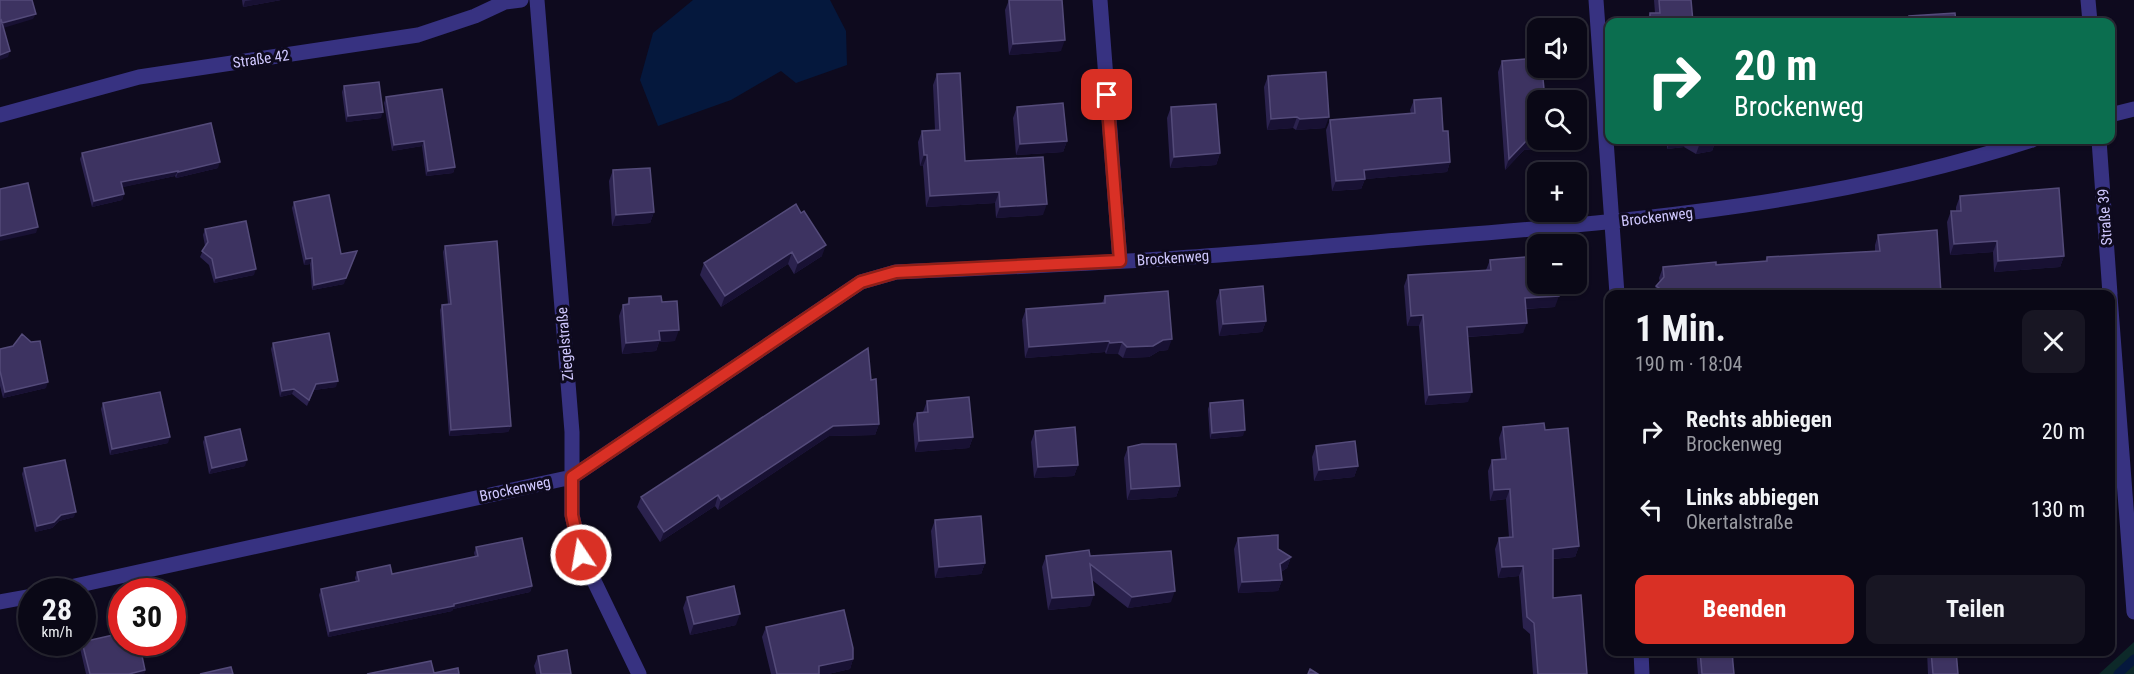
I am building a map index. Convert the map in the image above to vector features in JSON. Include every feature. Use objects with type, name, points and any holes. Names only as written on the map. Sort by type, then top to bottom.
[{"type":"street","name":"Straße 42","points":[[0,115],[139,77],[418,35],[505,2],[520,0]]},
{"type":"street","name":"Ziegelstraße","points":[[537,0],[572,432],[572,515],[581,555],[639,674]]},
{"type":"street","points":[[1100,0],[1120,261]]},
{"type":"street","points":[[1596,0],[1605,125]]},
{"type":"street","points":[[2088,0],[2090,18]]},
{"type":"street","points":[[2115,114],[2134,109]]},
{"type":"street","points":[[1606,144],[1617,290]]},
{"type":"street","name":"Brockenweg","points":[[96,581],[572,477],[861,282],[896,272],[1120,261],[1612,223],[1738,207],[1860,185],[1977,158],[2020,144]]},
{"type":"street","name":"Straße 39","points":[[2099,144],[2110,290]]},
{"type":"street","name":"Straße 39","points":[[2115,361],[2134,612]]},
{"type":"street","points":[[0,602],[18,599]]},
{"type":"street","points":[[1641,656],[1642,674]]},
{"type":"green space","points":[[2134,642],[2134,674],[2099,674]]},
{"type":"water","points":[[693,0],[830,0],[846,31],[847,65],[796,83],[781,71],[731,100],[658,126],[640,80],[653,33]]},
{"type":"building","points":[[0,0],[32,0],[36,14],[2,23],[10,51],[0,55]]},
{"type":"building","points":[[1009,0],[1062,0],[1065,40],[1013,44]]},
{"type":"building","points":[[1659,0],[1691,0],[1693,18],[1650,18],[1650,13],[1660,13]]},
{"type":"building","points":[[1955,13],[1956,18],[1909,18],[1909,16]]},
{"type":"building","points":[[1527,59],[1527,78],[1543,78],[1544,90],[1527,90],[1527,140],[1509,159],[1502,61]]},
{"type":"building","points":[[1326,72],[1329,117],[1271,119],[1268,76]]},
{"type":"building","points":[[960,73],[965,161],[1043,157],[1047,204],[1000,207],[999,192],[930,196],[927,155],[924,155],[922,131],[940,130],[937,74]]},
{"type":"building","points":[[379,82],[383,112],[348,116],[344,86]]},
{"type":"building","points":[[442,89],[455,167],[428,171],[424,141],[394,145],[386,97]]},
{"type":"building","points":[[1441,98],[1443,131],[1448,131],[1450,162],[1364,170],[1365,179],[1336,181],[1330,120],[1415,113],[1414,100]]},
{"type":"building","points":[[1063,103],[1067,141],[1020,144],[1017,107]]},
{"type":"building","points":[[1216,104],[1220,153],[1174,157],[1171,107]]},
{"type":"building","points":[[211,123],[220,162],[121,182],[124,194],[94,201],[82,153]]},
{"type":"building","points":[[650,168],[654,212],[616,215],[613,170]]},
{"type":"building","points":[[28,183],[38,227],[0,236],[0,189]]},
{"type":"building","points":[[2059,188],[2064,256],[1998,261],[1997,241],[1954,244],[1951,211],[1961,211],[1960,196]]},
{"type":"building","points":[[329,195],[341,254],[357,251],[346,278],[314,285],[312,258],[306,259],[294,202]]},
{"type":"building","points":[[796,204],[801,213],[804,211],[826,245],[798,263],[792,252],[725,296],[704,263]]},
{"type":"building","points":[[246,221],[256,269],[216,278],[212,259],[202,251],[208,242],[205,229]]},
{"type":"building","points":[[1937,230],[1941,290],[1662,290],[1656,286],[1664,277],[1663,267],[1716,262],[1716,265],[1767,261],[1767,257],[1880,251],[1878,235]]},
{"type":"building","points":[[497,241],[511,426],[451,430],[442,305],[451,304],[445,246]]},
{"type":"building","points":[[1527,257],[1527,294],[1559,294],[1559,296],[1525,298],[1527,323],[1467,327],[1472,392],[1429,395],[1423,315],[1411,316],[1408,275],[1491,270],[1490,260]]},
{"type":"building","points":[[1263,286],[1266,321],[1223,324],[1220,290]]},
{"type":"building","points":[[1168,291],[1172,339],[1163,340],[1153,346],[1127,347],[1122,342],[1110,343],[1109,341],[1029,347],[1026,309],[1105,303],[1105,296]]},
{"type":"building","points":[[661,296],[662,302],[677,301],[679,330],[659,331],[660,340],[626,343],[623,305],[629,304],[629,298]]},
{"type":"building","points":[[329,333],[338,381],[316,384],[309,400],[294,389],[282,391],[273,343]]},
{"type":"building","points":[[22,334],[31,342],[40,341],[48,382],[5,392],[0,371],[0,349],[13,346]]},
{"type":"building","points":[[868,348],[871,380],[876,379],[879,424],[833,426],[721,500],[718,495],[664,532],[641,497]]},
{"type":"building","points":[[160,392],[170,437],[112,449],[103,403]]},
{"type":"building","points":[[969,397],[973,437],[919,441],[917,413],[928,412],[927,401]]},
{"type":"building","points":[[1243,400],[1245,430],[1212,433],[1210,403]]},
{"type":"building","points":[[1544,423],[1545,430],[1568,428],[1579,546],[1553,549],[1553,598],[1581,595],[1587,674],[1538,674],[1534,623],[1527,617],[1523,566],[1502,567],[1499,538],[1513,537],[1510,489],[1494,490],[1492,460],[1506,459],[1503,427]]},
{"type":"building","points":[[1075,427],[1078,465],[1038,467],[1035,431]]},
{"type":"building","points":[[240,429],[247,460],[212,468],[205,437]]},
{"type":"building","points":[[1355,441],[1358,466],[1319,470],[1316,446]]},
{"type":"building","points":[[1142,444],[1176,444],[1180,486],[1131,489],[1128,447]]},
{"type":"building","points":[[65,460],[76,512],[61,515],[54,522],[37,526],[24,468]]},
{"type":"building","points":[[981,516],[985,563],[939,567],[935,520]]},
{"type":"building","points":[[1278,535],[1278,549],[1291,557],[1280,564],[1282,580],[1242,582],[1238,538]]},
{"type":"building","points":[[522,538],[532,586],[454,604],[454,606],[330,631],[321,589],[359,581],[357,572],[390,565],[392,574],[478,556],[476,547]]},
{"type":"building","points":[[1089,550],[1090,556],[1171,551],[1175,591],[1132,597],[1090,564],[1094,595],[1052,598],[1046,556]]},
{"type":"building","points":[[734,586],[740,614],[694,624],[687,597]]},
{"type":"building","points":[[844,610],[853,648],[853,659],[819,666],[819,674],[777,674],[766,627]]},
{"type":"building","points":[[108,636],[108,656],[142,656],[145,670],[129,674],[90,674],[86,656],[96,656],[96,639]]},
{"type":"building","points":[[567,650],[571,674],[541,674],[538,656]]},
{"type":"building","points":[[1700,656],[1732,656],[1734,674],[1702,674]]},
{"type":"building","points":[[1931,656],[1956,656],[1958,674],[1933,674]]},
{"type":"building","points":[[431,661],[434,673],[458,668],[459,674],[367,674]]},
{"type":"building","points":[[231,667],[233,674],[200,674]]},
{"type":"building","points":[[1310,669],[1318,674],[1308,674]]},
{"type":"waterway","points":[[2118,674],[2134,659]]},
{"type":"route","points":[[581,555],[572,515],[572,477],[861,282],[896,272],[1120,261],[1107,95]]}]
